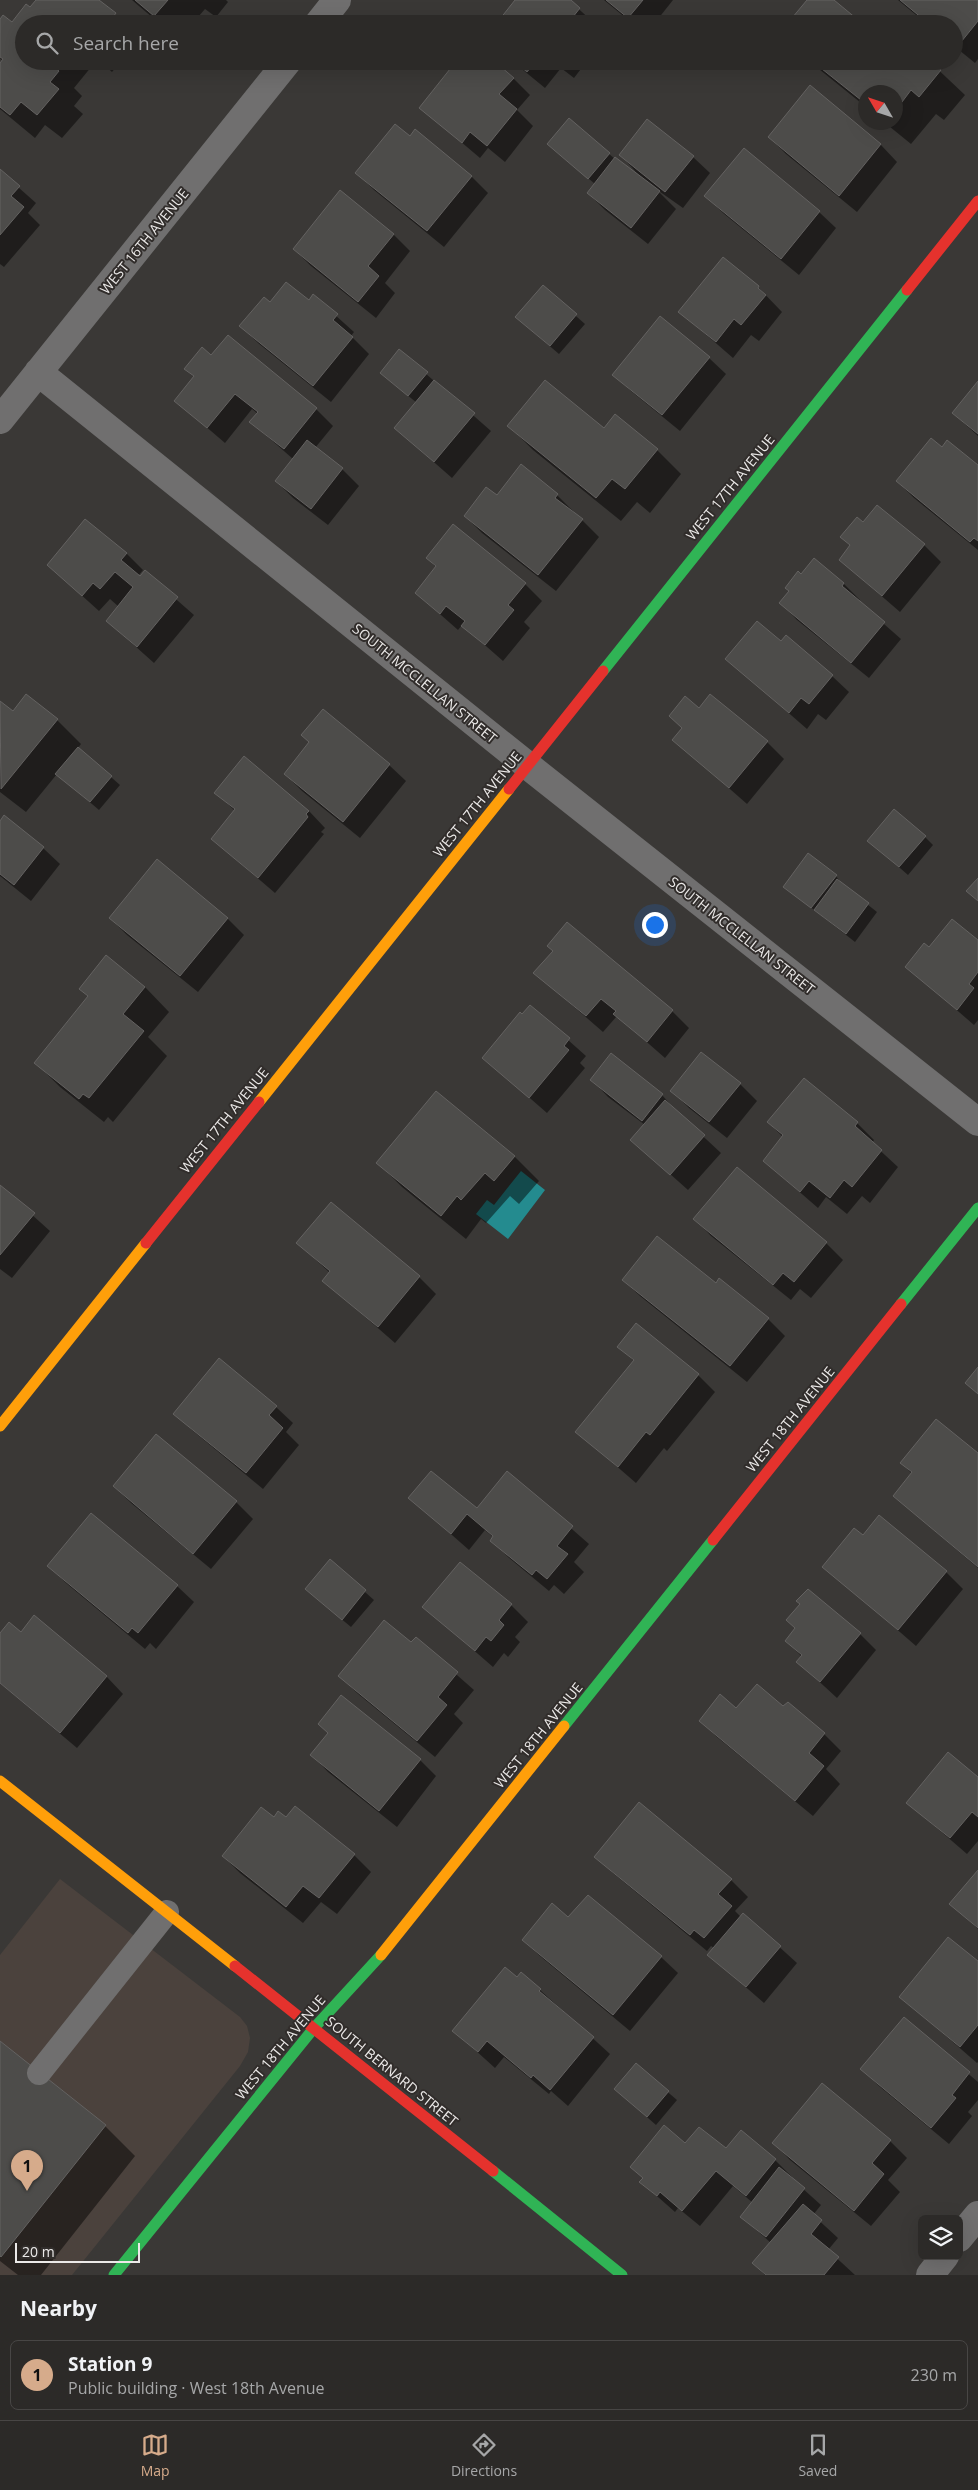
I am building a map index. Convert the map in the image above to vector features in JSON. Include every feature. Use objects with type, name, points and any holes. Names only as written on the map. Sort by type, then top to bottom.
[{"type":"street","points":[[325,15],[337,0]]},
{"type":"street","name":"WEST 16TH AVENUE","points":[[0,420],[281,70]]},
{"type":"street","name":"WEST 17TH AVENUE","points":[[0,1426],[978,201]]},
{"type":"street","name":"SOUTH MCCLELLAN STREET","points":[[38,372],[527,765],[978,1122]]},
{"type":"street","name":"WEST 18TH AVENUE","points":[[114,2275],[314,2028],[372,1966],[978,1208]]},
{"type":"street","name":"SOUTH BERNARD STREET","points":[[0,1781],[314,2028],[622,2275]]},
{"type":"street","points":[[963,2233],[978,2215]]},
{"type":"street","points":[[930,2275],[942,2260]]},
{"type":"lane","points":[[39,2072],[167,1912]]},
{"type":"shaded area","points":[[60,1879],[240,2017],[247,2026],[250,2038],[248,2052],[240,2066],[72,2275],[0,2275],[0,1955]]},
{"type":"water","points":[[521,1171],[545,1190],[508,1239],[476,1214],[487,1200],[494,1205]]},
{"type":"building","points":[[36,0],[99,0],[116,13],[115,15],[17,15],[26,4],[30,7]]},
{"type":"building","points":[[135,0],[168,0],[153,15]]},
{"type":"building","points":[[515,0],[571,0],[580,8],[574,15],[503,15]]},
{"type":"building","points":[[606,0],[643,0],[630,15],[624,15]]},
{"type":"building","points":[[807,0],[834,0],[852,15],[794,15]]},
{"type":"building","points":[[900,0],[978,0],[978,21],[963,40],[963,15],[918,15]]},
{"type":"building","points":[[3,15],[12,22],[15,18],[15,70],[59,71],[50,82],[59,89],[37,115],[21,102],[10,115],[0,107],[0,63],[3,59],[0,57],[0,19]]},
{"type":"building","points":[[449,70],[505,70],[514,78],[499,94],[517,109],[487,146],[470,132],[462,143],[419,108]]},
{"type":"building","points":[[823,70],[941,70],[919,97],[911,90],[903,101],[903,85],[858,85],[858,98]]},
{"type":"building","points":[[810,85],[858,125],[858,130],[864,130],[881,144],[839,196],[768,137]]},
{"type":"building","points":[[569,118],[610,153],[588,179],[547,144]]},
{"type":"building","points":[[647,119],[694,156],[665,192],[619,155]]},
{"type":"building","points":[[395,124],[410,136],[415,129],[472,176],[427,231],[355,173]]},
{"type":"building","points":[[744,148],[820,211],[781,259],[704,196]]},
{"type":"building","points":[[615,157],[660,191],[631,228],[587,193]]},
{"type":"building","points":[[0,169],[20,186],[11,196],[24,207],[0,235]]},
{"type":"building","points":[[340,190],[394,234],[368,266],[379,276],[358,302],[293,249]]},
{"type":"building","points":[[723,257],[759,286],[758,288],[766,295],[741,325],[734,319],[716,342],[678,312]]},
{"type":"building","points":[[286,282],[309,300],[313,294],[338,314],[333,320],[353,337],[313,386],[239,326],[264,297],[270,302]]},
{"type":"building","points":[[543,285],[577,314],[550,346],[515,317]]},
{"type":"building","points":[[660,316],[710,357],[662,415],[612,375]]},
{"type":"building","points":[[228,335],[317,408],[284,449],[249,422],[258,412],[235,394],[207,428],[174,401],[194,376],[184,369],[202,347],[211,355]]},
{"type":"building","points":[[399,349],[428,372],[408,396],[380,373]]},
{"type":"building","points":[[434,380],[475,413],[434,462],[394,428]]},
{"type":"building","points":[[545,380],[604,428],[615,414],[658,449],[625,489],[612,479],[596,498],[507,426]]},
{"type":"building","points":[[978,381],[978,434],[952,413]]},
{"type":"building","points":[[931,438],[942,447],[947,440],[978,465],[978,541],[974,538],[970,542],[896,481]]},
{"type":"building","points":[[307,440],[343,468],[311,509],[275,481]]},
{"type":"building","points":[[521,464],[558,494],[555,498],[583,519],[538,575],[464,516],[486,487],[497,495]]},
{"type":"building","points":[[877,505],[925,544],[882,596],[839,560],[850,545],[840,537],[857,517],[863,522]]},
{"type":"building","points":[[85,519],[127,553],[121,560],[140,576],[145,570],[178,597],[137,647],[106,621],[133,587],[115,572],[100,589],[93,583],[82,596],[47,565]]},
{"type":"building","points":[[453,524],[526,583],[508,605],[514,610],[485,645],[461,626],[465,621],[446,606],[440,614],[415,593],[436,566],[426,558]]},
{"type":"building","points":[[814,558],[844,583],[842,586],[885,622],[851,663],[779,603],[789,591],[785,588],[798,571],[801,574]]},
{"type":"building","points":[[757,621],[781,641],[786,635],[833,675],[809,704],[801,698],[789,713],[725,659]]},
{"type":"building","points":[[26,694],[58,719],[1,789],[0,701],[13,711]]},
{"type":"building","points":[[710,694],[768,741],[729,788],[672,740],[682,728],[669,716],[685,696],[699,708]]},
{"type":"building","points":[[323,709],[390,764],[343,822],[284,774],[309,742],[301,735]]},
{"type":"building","points":[[78,747],[112,776],[90,802],[55,774]]},
{"type":"building","points":[[244,756],[309,811],[306,814],[308,817],[258,878],[211,839],[235,809],[214,793]]},
{"type":"building","points":[[894,809],[926,836],[899,867],[867,841]]},
{"type":"building","points":[[4,815],[44,847],[14,885],[0,874],[0,821]]},
{"type":"building","points":[[808,853],[837,875],[811,908],[783,887]]},
{"type":"building","points":[[157,859],[228,918],[180,976],[109,918]]},
{"type":"building","points":[[978,878],[978,901],[966,891]]},
{"type":"building","points":[[837,879],[869,903],[846,934],[814,910]]},
{"type":"building","points":[[952,919],[978,940],[978,972],[969,984],[974,988],[957,1010],[905,967],[924,943],[929,947]]},
{"type":"building","points":[[567,922],[673,1010],[647,1042],[613,1014],[616,1011],[601,999],[586,1016],[533,973],[553,951],[547,946]]},
{"type":"building","points":[[106,955],[145,987],[123,1014],[144,1031],[89,1098],[83,1094],[79,1099],[34,1063],[88,996],[79,989]]},
{"type":"building","points":[[530,1005],[570,1038],[564,1046],[569,1050],[529,1098],[482,1058],[520,1012],[522,1014]]},
{"type":"building","points":[[701,1052],[741,1083],[709,1122],[670,1091]]},
{"type":"building","points":[[611,1053],[663,1094],[642,1121],[590,1080]]},
{"type":"building","points":[[804,1078],[858,1122],[855,1126],[882,1150],[852,1187],[844,1180],[830,1198],[809,1181],[800,1192],[763,1161],[783,1135],[767,1122]]},
{"type":"building","points":[[436,1091],[515,1156],[494,1181],[485,1173],[461,1200],[457,1196],[441,1216],[376,1163]]},
{"type":"building","points":[[665,1100],[705,1135],[670,1175],[630,1140]]},
{"type":"building","points":[[737,1167],[827,1242],[794,1282],[783,1273],[773,1285],[693,1219]]},
{"type":"building","points":[[0,1185],[35,1213],[0,1255]]},
{"type":"building","points":[[331,1202],[420,1276],[378,1327],[322,1281],[330,1271],[296,1243]]},
{"type":"building","points":[[657,1236],[716,1283],[719,1278],[769,1318],[730,1366],[622,1280]]},
{"type":"building","points":[[636,1323],[699,1374],[650,1435],[646,1432],[618,1467],[575,1432],[634,1360],[617,1347]]},
{"type":"building","points":[[219,1358],[277,1406],[269,1415],[283,1428],[246,1473],[173,1414]]},
{"type":"building","points":[[978,1367],[978,1394],[965,1383]]},
{"type":"building","points":[[936,1419],[978,1453],[978,1567],[893,1496],[912,1472],[900,1463]]},
{"type":"building","points":[[156,1434],[237,1501],[193,1554],[113,1486]]},
{"type":"building","points":[[431,1471],[477,1508],[507,1471],[573,1526],[557,1546],[568,1554],[547,1579],[536,1570],[532,1575],[490,1541],[493,1536],[467,1514],[451,1534],[408,1498]]},
{"type":"building","points":[[91,1513],[178,1585],[138,1633],[132,1628],[128,1633],[47,1566]]},
{"type":"building","points":[[879,1515],[947,1571],[898,1630],[822,1567],[854,1528],[863,1535]]},
{"type":"building","points":[[330,1559],[366,1590],[342,1620],[305,1589]]},
{"type":"building","points":[[460,1562],[512,1604],[499,1620],[504,1625],[491,1641],[486,1637],[475,1651],[422,1607]]},
{"type":"building","points":[[808,1589],[861,1633],[820,1682],[796,1662],[802,1655],[785,1641],[795,1628],[786,1620],[800,1604],[796,1601]]},
{"type":"building","points":[[34,1615],[107,1676],[60,1733],[0,1683],[0,1633],[9,1622],[21,1632]]},
{"type":"building","points":[[384,1620],[411,1642],[416,1637],[458,1672],[438,1697],[447,1705],[417,1741],[338,1676]]},
{"type":"building","points":[[757,1684],[783,1706],[788,1702],[825,1733],[809,1753],[824,1766],[795,1801],[699,1721],[720,1694],[736,1708]]},
{"type":"building","points":[[341,1695],[421,1759],[379,1811],[310,1755],[328,1733],[318,1724]]},
{"type":"building","points":[[948,1752],[978,1777],[978,1817],[972,1812],[950,1838],[906,1803]]},
{"type":"building","points":[[639,1802],[732,1879],[718,1894],[732,1906],[704,1938],[694,1930],[690,1935],[594,1857]]},
{"type":"building","points":[[295,1806],[355,1854],[319,1898],[303,1886],[286,1907],[222,1856],[261,1807],[274,1817],[278,1811],[286,1817]]},
{"type":"building","points":[[978,1870],[978,1928],[949,1904]]},
{"type":"building","points":[[588,1895],[662,1956],[613,2015],[522,1940],[552,1903],[568,1917]]},
{"type":"building","points":[[743,1913],[781,1946],[746,1987],[707,1955]]},
{"type":"building","points":[[948,1937],[978,1961],[978,2025],[960,2047],[899,1997]]},
{"type":"building","points":[[505,1967],[517,1977],[521,1972],[541,1989],[539,1991],[594,2037],[550,2090],[533,2075],[531,2078],[487,2041],[478,2052],[452,2031]]},
{"type":"building","points":[[904,2017],[970,2072],[952,2095],[956,2098],[931,2128],[860,2069]]},
{"type":"building","points":[[0,2041],[106,2125],[1,2257],[0,2256]]},
{"type":"building","points":[[636,2063],[669,2091],[647,2117],[614,2089]]},
{"type":"building","points":[[822,2083],[891,2140],[872,2163],[884,2174],[854,2211],[772,2143]]},
{"type":"building","points":[[664,2125],[685,2143],[699,2127],[726,2148],[741,2130],[776,2159],[746,2196],[716,2171],[682,2211],[660,2192],[657,2196],[639,2182],[643,2178],[630,2167]]},
{"type":"building","points":[[779,2167],[805,2188],[766,2237],[740,2217]]},
{"type":"building","points":[[803,2204],[822,2220],[811,2234],[839,2257],[824,2275],[766,2275],[752,2263]]},
{"type":"traffic: fast","points":[[603,671],[907,290]]},
{"type":"traffic: fast","points":[[901,1304],[978,1208]]},
{"type":"traffic: fast","points":[[564,1726],[713,1540]]},
{"type":"traffic: fast","points":[[114,2275],[314,2028],[381,1955]]},
{"type":"traffic: fast","points":[[493,2171],[622,2275]]},
{"type":"traffic: slow","points":[[259,1102],[509,789]]},
{"type":"traffic: slow","points":[[0,1426],[146,1243]]},
{"type":"traffic: slow","points":[[381,1955],[564,1726]]},
{"type":"traffic: slow","points":[[0,1781],[235,1966]]},
{"type":"traffic: jam","points":[[907,290],[978,201]]},
{"type":"traffic: jam","points":[[509,789],[603,671]]},
{"type":"traffic: jam","points":[[146,1243],[259,1102]]},
{"type":"traffic: jam","points":[[713,1540],[901,1304]]},
{"type":"traffic: jam","points":[[235,1966],[493,2171]]},
{"type":"place","name":"Station 9","points":[[27,2191]]}]
